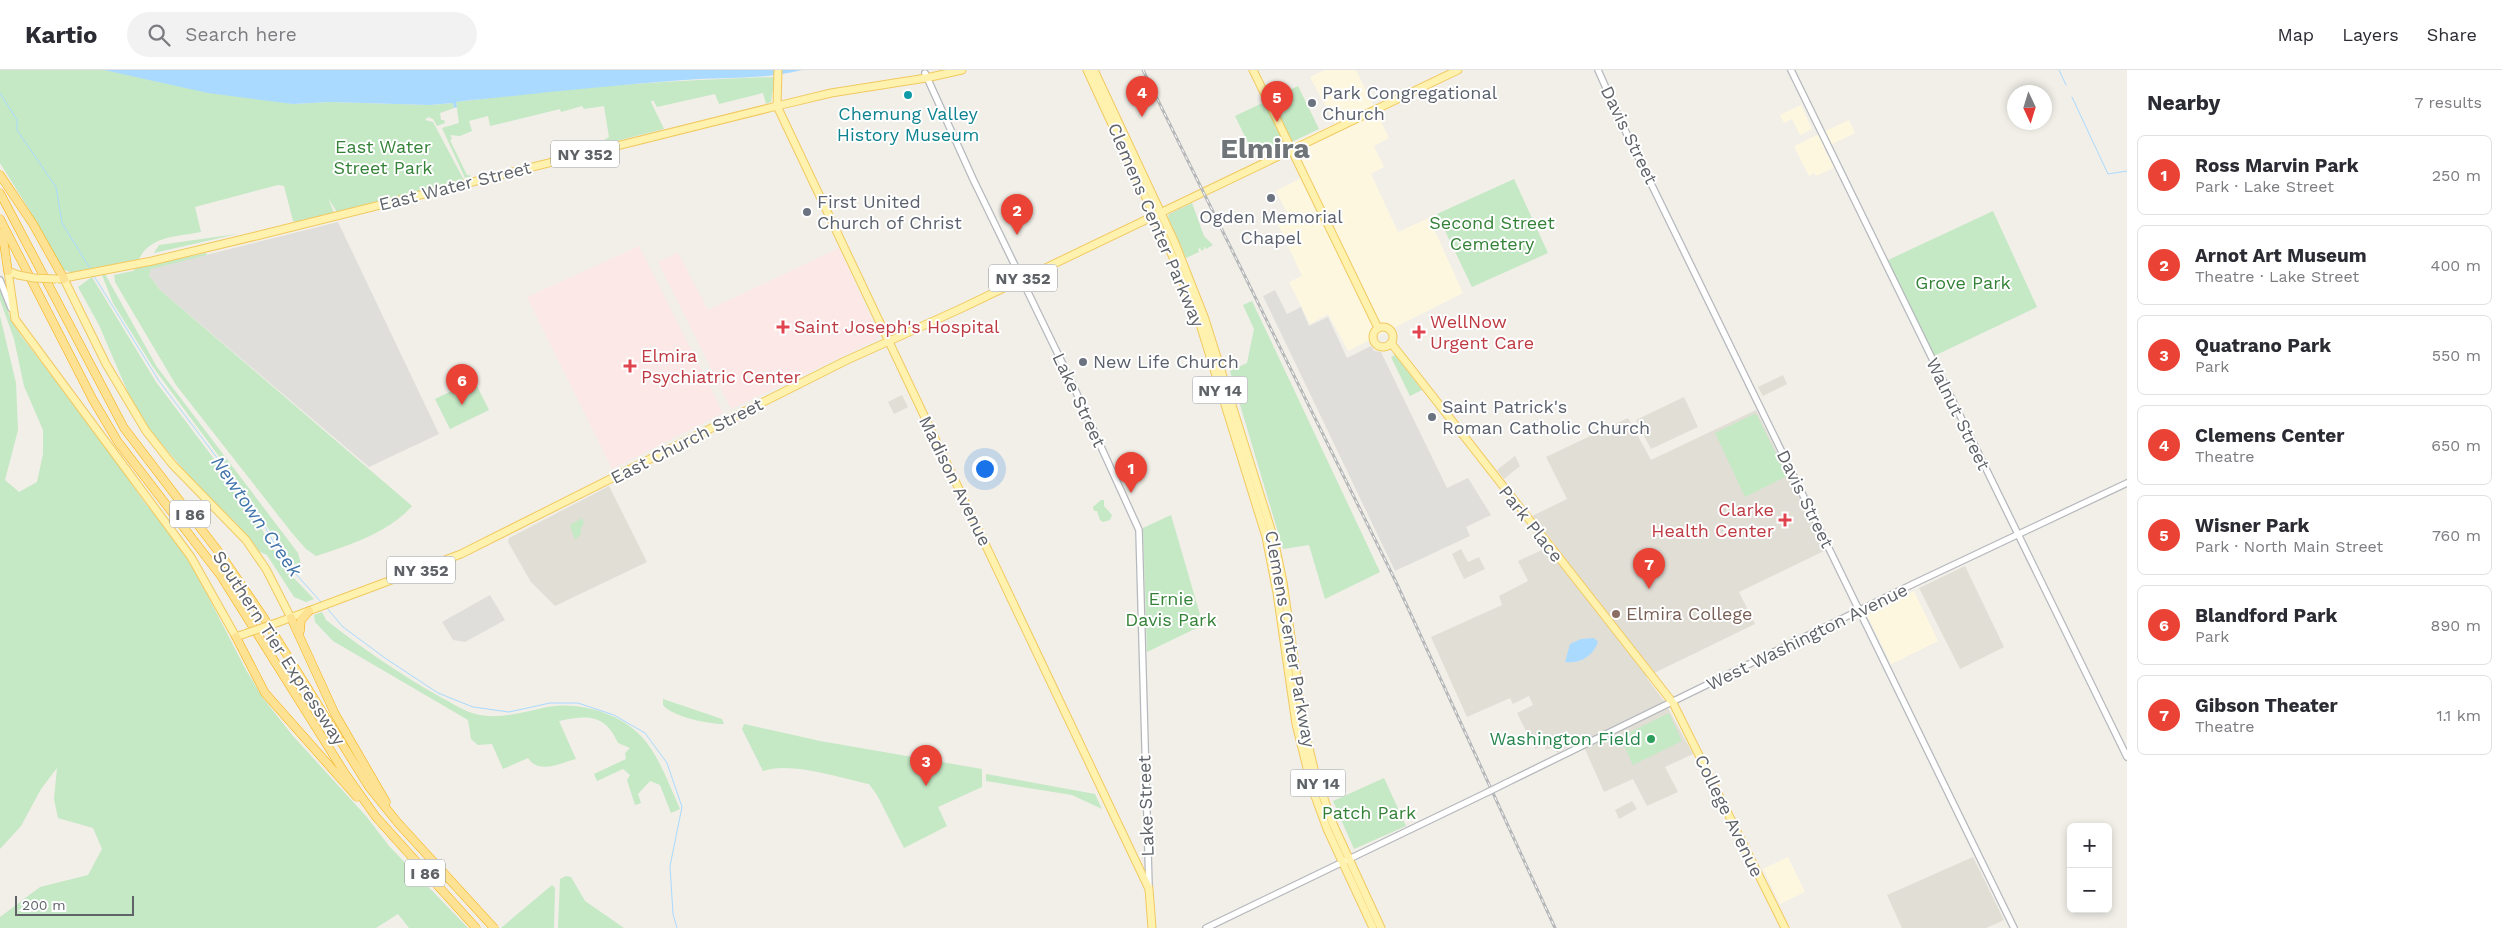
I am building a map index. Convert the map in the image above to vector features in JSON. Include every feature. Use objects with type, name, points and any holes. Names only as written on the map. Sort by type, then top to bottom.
[{"type":"highway","points":[[0,175],[33,224],[64,279]]},
{"type":"highway","name":"Southern Tier Expressway","points":[[0,193],[124,428],[221,555],[264,618],[349,758],[398,823],[494,928]]},
{"type":"highway","name":"Southern Tier Expressway","points":[[0,219],[93,400],[118,442],[221,576],[344,772],[376,817],[476,928]]},
{"type":"highway","points":[[0,233],[6,252],[8,271]]},
{"type":"highway","points":[[0,261],[6,252]]},
{"type":"highway","points":[[300,633],[301,620],[309,611]]},
{"type":"highway","points":[[291,618],[300,633],[336,714],[398,823]]},
{"type":"highway","points":[[236,637],[265,693],[376,817]]},
{"type":"main road","name":"Madison Avenue","points":[[778,70],[777,106],[1149,889]]},
{"type":"main road","name":"East Water Street","points":[[8,271],[34,278],[64,279],[152,261],[831,93],[962,70]]},
{"type":"main road","name":"Clemens Center Parkway","points":[[1087,70],[1157,214]]},
{"type":"main road","name":"Clemens Center Parkway","points":[[1094,70],[1157,214],[1199,321],[1266,537],[1274,572],[1300,745],[1321,815],[1381,928]]},
{"type":"main road","points":[[1253,70],[1378,328]]},
{"type":"main road","name":"NY 352","points":[[1157,214],[1458,70]]},
{"type":"main road","name":"East Church Street","points":[[236,637],[461,554],[888,341],[1021,280],[1157,214]]},
{"type":"main road","points":[[8,271],[15,319],[191,557],[236,637]]},
{"type":"main road","points":[[72,293],[73,282],[79,276]]},
{"type":"main road","points":[[64,279],[106,364],[146,431],[172,464],[246,540],[266,569],[291,618]]},
{"type":"main road","points":[[1378,328],[1385,328],[1391,332],[1391,343],[1383,348],[1376,345],[1373,336],[1378,328]]},
{"type":"main road","name":"Park Place","points":[[1391,343],[1672,703]]},
{"type":"main road","name":"College Avenue","points":[[1672,703],[1785,928]]},
{"type":"main road","name":"Clemens Center Parkway","points":[[1346,861],[1373,928]]},
{"type":"main road","name":"Lake Street","points":[[1149,889],[1152,928]]},
{"type":"street","name":"Davis Street","points":[[1598,70],[1622,124],[2014,928]]},
{"type":"street","name":"Walnut Street","points":[[1791,70],[2127,757]]},
{"type":"street","name":"Lake Street","points":[[925,76],[1139,530],[1142,697],[1149,889]]},
{"type":"street","points":[[0,267],[8,271]]},
{"type":"street","points":[[0,280],[15,319]]},
{"type":"street","name":"West Washington Avenue","points":[[1206,928],[1672,703],[2018,533],[2127,483]]},
{"type":"shaded area","points":[[1325,70],[1356,70],[1389,138],[1374,146],[1384,167],[1371,174],[1398,232],[1429,218],[1463,293],[1348,351],[1328,314],[1310,324],[1289,282],[1302,276],[1276,220],[1288,215],[1276,191],[1307,175],[1293,143],[1335,124],[1310,77]]},
{"type":"shaded area","points":[[1801,105],[1812,129],[1800,135],[1792,119],[1784,123],[1780,115]]},
{"type":"shaded area","points":[[1849,120],[1855,133],[1824,148],[1834,168],[1816,176],[1814,173],[1809,176],[1794,146]]},
{"type":"shaded area","points":[[338,222],[439,434],[369,467],[160,290],[149,275],[150,269]]},
{"type":"shaded area","name":"Elmira Psychiatric Center","points":[[639,246],[723,413],[612,469],[527,297]]},
{"type":"shaded area","name":"Saint Joseph's Hospital","points":[[839,248],[878,334],[876,340],[731,409],[658,262],[678,253],[708,310]]},
{"type":"shaded area","points":[[1275,290],[1287,314],[1301,307],[1309,326],[1328,317],[1347,358],[1371,346],[1374,351],[1381,352],[1447,488],[1468,478],[1491,515],[1466,527],[1470,536],[1395,571],[1263,296]]},
{"type":"shaded area","points":[[1783,375],[1787,384],[1763,396],[1758,387]]},
{"type":"shaded area","points":[[902,395],[908,407],[894,414],[888,402]]},
{"type":"shaded area","points":[[1684,397],[1698,427],[1651,449],[1636,420]]},
{"type":"shaded area","name":"Elmira College","points":[[1756,410],[1826,550],[1739,592],[1755,624],[1646,677],[1664,701],[1693,754],[1665,767],[1678,792],[1647,806],[1633,779],[1604,792],[1581,740],[1557,753],[1553,747],[1546,750],[1544,744],[1535,749],[1517,713],[1533,705],[1529,696],[1513,704],[1510,698],[1467,717],[1431,637],[1502,605],[1499,596],[1528,581],[1518,561],[1555,544],[1532,516],[1567,499],[1546,457],[1628,418],[1651,460]]},
{"type":"shaded area","points":[[1515,456],[1520,466],[1504,479],[1497,470]]},
{"type":"shaded area","points":[[609,486],[647,562],[555,606],[531,582],[508,542],[509,538]]},
{"type":"shaded area","points":[[1461,549],[1468,562],[1479,557],[1485,569],[1464,579],[1452,554]]},
{"type":"shaded area","points":[[1965,566],[2004,647],[1960,669],[1919,588]]},
{"type":"shaded area","points":[[1914,591],[1938,641],[1891,664],[1867,615]]},
{"type":"shaded area","points":[[490,595],[505,620],[465,642],[453,640],[442,622]]},
{"type":"shaded area","points":[[1632,801],[1637,809],[1619,819],[1615,810]]},
{"type":"shaded area","points":[[1788,857],[1805,892],[1780,904],[1763,869]]},
{"type":"shaded area","points":[[1973,857],[2004,920],[1986,928],[1902,928],[1887,895]]},
{"type":"green space","name":"East Water Street Park","points":[[0,70],[104,70],[293,104],[330,102],[430,105],[453,103],[454,108],[440,113],[441,120],[444,120],[445,123],[437,126],[433,119],[428,117],[425,120],[433,122],[466,184],[337,212],[328,198],[334,213],[296,222],[293,221],[284,186],[278,185],[195,207],[201,232],[174,236],[158,241],[150,245],[139,259],[73,273],[61,269],[33,216],[0,163]]},
{"type":"green space","points":[[775,77],[771,102],[766,104],[763,93],[719,104],[715,94],[657,107],[653,100],[651,102],[664,129],[585,149],[584,145],[591,145],[609,137],[604,106],[584,109],[582,106],[561,112],[560,109],[490,126],[488,116],[469,121],[472,131],[460,136],[450,135],[452,139],[450,140],[467,175],[472,176],[465,178],[442,128],[459,123],[456,102],[615,85]]},
{"type":"green space","points":[[1298,86],[1319,129],[1256,159],[1235,116]]},
{"type":"green space","name":"Second Street Cemetery","points":[[1514,179],[1548,253],[1472,287],[1437,214]]},
{"type":"green space","points":[[1192,203],[1204,236],[1213,245],[1206,249],[1204,246],[1202,251],[1200,248],[1198,249],[1199,252],[1186,258],[1168,217],[1169,214]]},
{"type":"green space","name":"Grove Park","points":[[1993,211],[2037,307],[1934,356],[1888,260]]},
{"type":"green space","points":[[237,234],[154,253],[159,245]]},
{"type":"green space","points":[[206,253],[207,255],[151,269],[149,275],[160,290],[412,506],[392,524],[368,537],[316,556],[306,549],[292,533],[176,385],[115,282],[114,275],[133,271],[136,268]]},
{"type":"green space","points":[[105,274],[157,367],[298,553],[301,564],[297,566],[288,560],[249,497],[153,367],[113,303],[102,275]]},
{"type":"green space","points":[[92,277],[156,382],[245,500],[284,568],[314,599],[306,602],[294,597],[267,555],[260,552],[235,522],[204,493],[152,433],[129,395],[99,325],[78,287]]},
{"type":"green space","points":[[0,287],[11,320],[22,337],[98,436],[145,503],[183,548],[246,670],[263,698],[293,736],[366,816],[389,846],[468,928],[409,928],[398,914],[376,928],[0,928],[0,917],[40,887],[88,875],[102,849],[93,828],[58,818],[54,799],[57,768],[41,789],[21,826],[0,849],[0,316],[16,383],[18,430],[5,480],[19,492],[37,482],[43,454],[43,430],[24,386],[14,339],[0,300]]},
{"type":"green space","points":[[1252,301],[1380,572],[1325,599],[1309,545],[1283,549],[1230,371],[1247,363],[1254,329],[1243,305]]},
{"type":"green space","points":[[1395,355],[1422,390],[1410,396],[1391,357]]},
{"type":"green space","points":[[474,380],[489,410],[450,429],[435,399]]},
{"type":"green space","points":[[1754,414],[1757,415],[1787,476],[1745,497],[1715,433]]},
{"type":"green space","points":[[1101,500],[1104,500],[1104,506],[1112,515],[1110,520],[1103,522],[1093,507]]},
{"type":"green space","name":"Ernie Davis Park","points":[[1171,515],[1203,625],[1147,652],[1143,528]]},
{"type":"green space","points":[[582,518],[584,523],[581,528],[581,534],[575,540],[570,525]]},
{"type":"green space","points":[[322,612],[326,620],[382,661],[468,712],[501,716],[547,707],[571,706],[597,710],[621,720],[641,736],[653,752],[680,809],[671,813],[660,785],[650,781],[638,794],[641,803],[635,805],[627,780],[630,775],[623,769],[597,781],[594,774],[626,759],[625,753],[630,748],[618,743],[607,726],[594,719],[579,718],[559,721],[576,759],[544,767],[538,766],[528,758],[503,769],[492,744],[478,745],[471,739],[468,720],[333,641],[315,622],[314,615]]},
{"type":"green space","points":[[663,699],[722,719],[724,724],[709,723],[674,713],[663,705]]},
{"type":"green space","name":"Washington Field","points":[[1669,713],[1682,741],[1633,765],[1620,737]]},
{"type":"green space","points":[[744,724],[820,741],[982,769],[982,787],[938,807],[947,826],[904,848],[877,795],[869,784],[801,769],[774,768],[763,771],[742,729]]},
{"type":"green space","points":[[986,774],[1095,794],[1102,809],[1072,795],[986,781]]},
{"type":"green space","name":"Patch Park","points":[[1384,778],[1406,826],[1354,849],[1333,801]]},
{"type":"green space","points":[[566,876],[571,877],[585,901],[624,928],[558,928],[560,879]]},
{"type":"green space","points":[[552,885],[555,888],[554,928],[501,928]]},
{"type":"water","points":[[104,70],[802,70],[758,77],[657,82],[472,100],[456,102],[457,107],[454,108],[453,103],[430,105],[330,102],[293,104],[208,93]]},
{"type":"water","points":[[1594,638],[1598,642],[1589,655],[1576,662],[1565,662],[1570,644],[1581,639]]},
{"type":"waterway","points":[[2059,70],[2066,85]]},
{"type":"waterway","name":"Newtown Creek","points":[[0,93],[17,120],[17,130],[56,187],[62,223],[91,270]]},
{"type":"waterway","points":[[2072,97],[2108,174],[2127,171]]},
{"type":"waterway","name":"Newtown Creek","points":[[94,276],[159,381],[252,504],[285,562],[321,602]]},
{"type":"waterway","name":"Newtown Creek","points":[[326,607],[343,627],[385,658],[438,693],[473,707],[509,712],[550,703],[578,703],[614,715],[645,733],[667,763],[682,807],[670,866],[673,914],[677,928]]},
{"type":"railway","points":[[1143,70],[1396,582],[1555,928]]},
{"type":"place","name":"Chemung Valley History Museum","points":[[908,95]]},
{"type":"place","name":"Park Congregational Church","points":[[1312,103]]},
{"type":"place","name":"Clemens Center","points":[[1142,117]]},
{"type":"place","name":"Wisner Park","points":[[1277,122]]},
{"type":"place","name":"Ogden Memorial Chapel","points":[[1271,198]]},
{"type":"place","name":"First United Church of Christ","points":[[807,212]]},
{"type":"place","name":"Arnot Art Museum","points":[[1017,235]]},
{"type":"place","name":"Saint Joseph's Hospital","points":[[783,327]]},
{"type":"place","name":"WellNow Urgent Care","points":[[1419,332]]},
{"type":"place","name":"New Life Church","points":[[1083,362]]},
{"type":"place","name":"Elmira Psychiatric Center","points":[[630,366]]},
{"type":"place","name":"Blandford Park","points":[[462,405]]},
{"type":"place","name":"Saint Patrick's Roman Catholic Church","points":[[1432,417]]},
{"type":"place","name":"Ross Marvin Park","points":[[1131,493]]},
{"type":"place","name":"Clarke Health Center","points":[[1785,520]]},
{"type":"place","name":"Gibson Theater","points":[[1649,589]]},
{"type":"place","name":"Elmira College","points":[[1616,614]]},
{"type":"place","name":"Washington Field","points":[[1651,739]]},
{"type":"place","name":"Quatrano Park","points":[[926,786]]},
{"type":"district","name":"Elmira","points":[[1265,148]]}]
